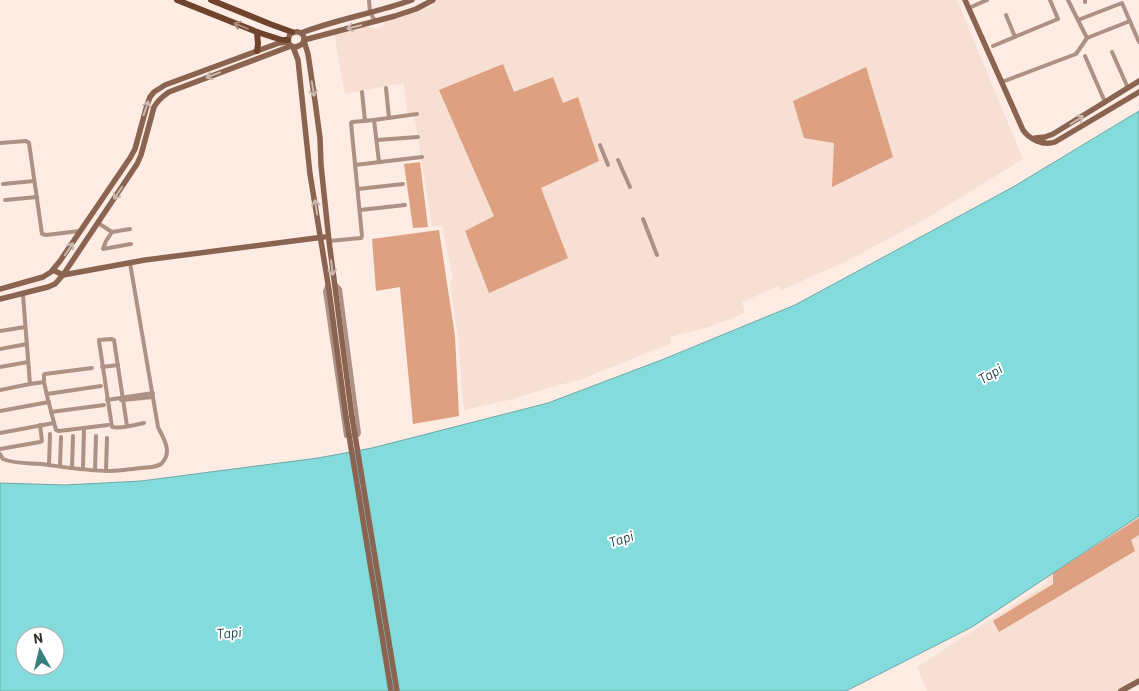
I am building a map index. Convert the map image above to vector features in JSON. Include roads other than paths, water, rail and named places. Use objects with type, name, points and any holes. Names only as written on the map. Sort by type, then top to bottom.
[{"type":"main road","points":[[177,0],[290,44]]},
{"type":"main road","points":[[211,0],[292,32]]},
{"type":"main road","points":[[257,32],[257,51]]},
{"type":"street","points":[[369,0],[370,12],[375,21]]},
{"type":"street","points":[[391,691],[349,417],[331,284],[310,174],[298,60],[288,36],[292,32],[297,31],[301,33],[412,0]]},
{"type":"street","points":[[0,289],[43,277],[53,270],[133,153],[150,97],[165,84],[257,51],[290,44],[299,47],[304,40],[416,9],[433,0]]},
{"type":"street","points":[[965,0],[1023,130],[1026,134],[1044,144],[1055,142],[1139,92]]},
{"type":"street","points":[[969,8],[987,0]]},
{"type":"street","points":[[993,46],[1058,19],[1050,0]]},
{"type":"street","points":[[1068,0],[1087,38]]},
{"type":"street","points":[[1078,20],[1122,3],[1139,42]]},
{"type":"street","points":[[1006,15],[1015,37]]},
{"type":"street","points":[[1002,82],[1076,54],[1087,38],[1130,21]]},
{"type":"street","points":[[301,33],[308,54],[316,101],[329,239],[331,284],[325,291],[343,426],[346,436],[359,433],[340,289],[331,284]]},
{"type":"street","points":[[0,299],[23,295],[48,287],[55,284],[63,276],[140,159],[152,111],[158,101],[169,92],[290,44]]},
{"type":"street","points":[[1112,52],[1128,88]]},
{"type":"street","points":[[1085,56],[1104,102]]},
{"type":"street","points":[[229,61],[232,68]]},
{"type":"street","points":[[1033,138],[1053,134],[1139,81]]},
{"type":"street","points":[[386,88],[390,118]]},
{"type":"street","points":[[362,92],[365,121]]},
{"type":"street","points":[[53,270],[63,276],[130,263],[206,252],[321,237],[329,239],[362,237],[351,123],[417,114]]},
{"type":"street","points":[[374,120],[379,162]]},
{"type":"street","points":[[376,140],[418,137]]},
{"type":"street","points":[[0,143],[26,140],[29,143],[42,234],[81,231]]},
{"type":"street","points":[[600,145],[608,165]]},
{"type":"street","points":[[355,165],[422,157]]},
{"type":"street","points":[[618,160],[630,187]]},
{"type":"street","points":[[3,184],[34,181]]},
{"type":"street","points":[[358,188],[403,184]]},
{"type":"street","points":[[5,200],[37,197]]},
{"type":"street","points":[[360,210],[405,205]]},
{"type":"street","points":[[643,219],[657,255]]},
{"type":"street","points":[[98,223],[112,232],[130,229]]},
{"type":"street","points":[[112,232],[106,241],[104,250],[131,244]]},
{"type":"street","points":[[0,454],[3,460],[25,464],[106,471],[156,467],[164,462],[168,450],[167,444],[158,427],[130,263]]},
{"type":"street","points":[[23,295],[30,384]]},
{"type":"street","points":[[0,331],[25,326]]},
{"type":"street","points":[[127,426],[121,399],[118,365],[113,339],[99,340],[112,427],[115,428],[127,426],[144,423]]},
{"type":"street","points":[[0,349],[27,344]]},
{"type":"street","points":[[0,367],[28,362]]},
{"type":"street","points":[[102,367],[118,365]]},
{"type":"street","points":[[92,368],[44,375],[46,394],[54,423],[56,430],[59,431],[108,425]]},
{"type":"street","points":[[0,390],[44,382]]},
{"type":"street","points":[[46,394],[101,386]]},
{"type":"street","points":[[107,400],[153,395]]},
{"type":"street","points":[[0,411],[49,402]]},
{"type":"street","points":[[51,412],[104,405]]},
{"type":"street","points":[[349,417],[397,691]]},
{"type":"street","points":[[0,433],[54,423]]},
{"type":"street","points":[[0,450],[42,441],[40,425]]},
{"type":"street","points":[[83,469],[84,428]]},
{"type":"street","points":[[49,465],[50,434]]},
{"type":"street","points":[[72,468],[73,436]]},
{"type":"street","points":[[95,470],[96,436]]},
{"type":"street","points":[[60,466],[61,437]]},
{"type":"street","points":[[106,471],[107,438]]},
{"type":"street","points":[[1121,691],[1139,681]]},
{"type":"street","points":[[1128,691],[1139,685]]},
{"type":"water","name":"Tapi","points":[[1139,111],[1139,516],[972,627],[846,691],[0,691],[0,483],[65,485],[141,481],[318,458],[372,448],[548,403],[664,359],[795,305],[1013,187]]}]
